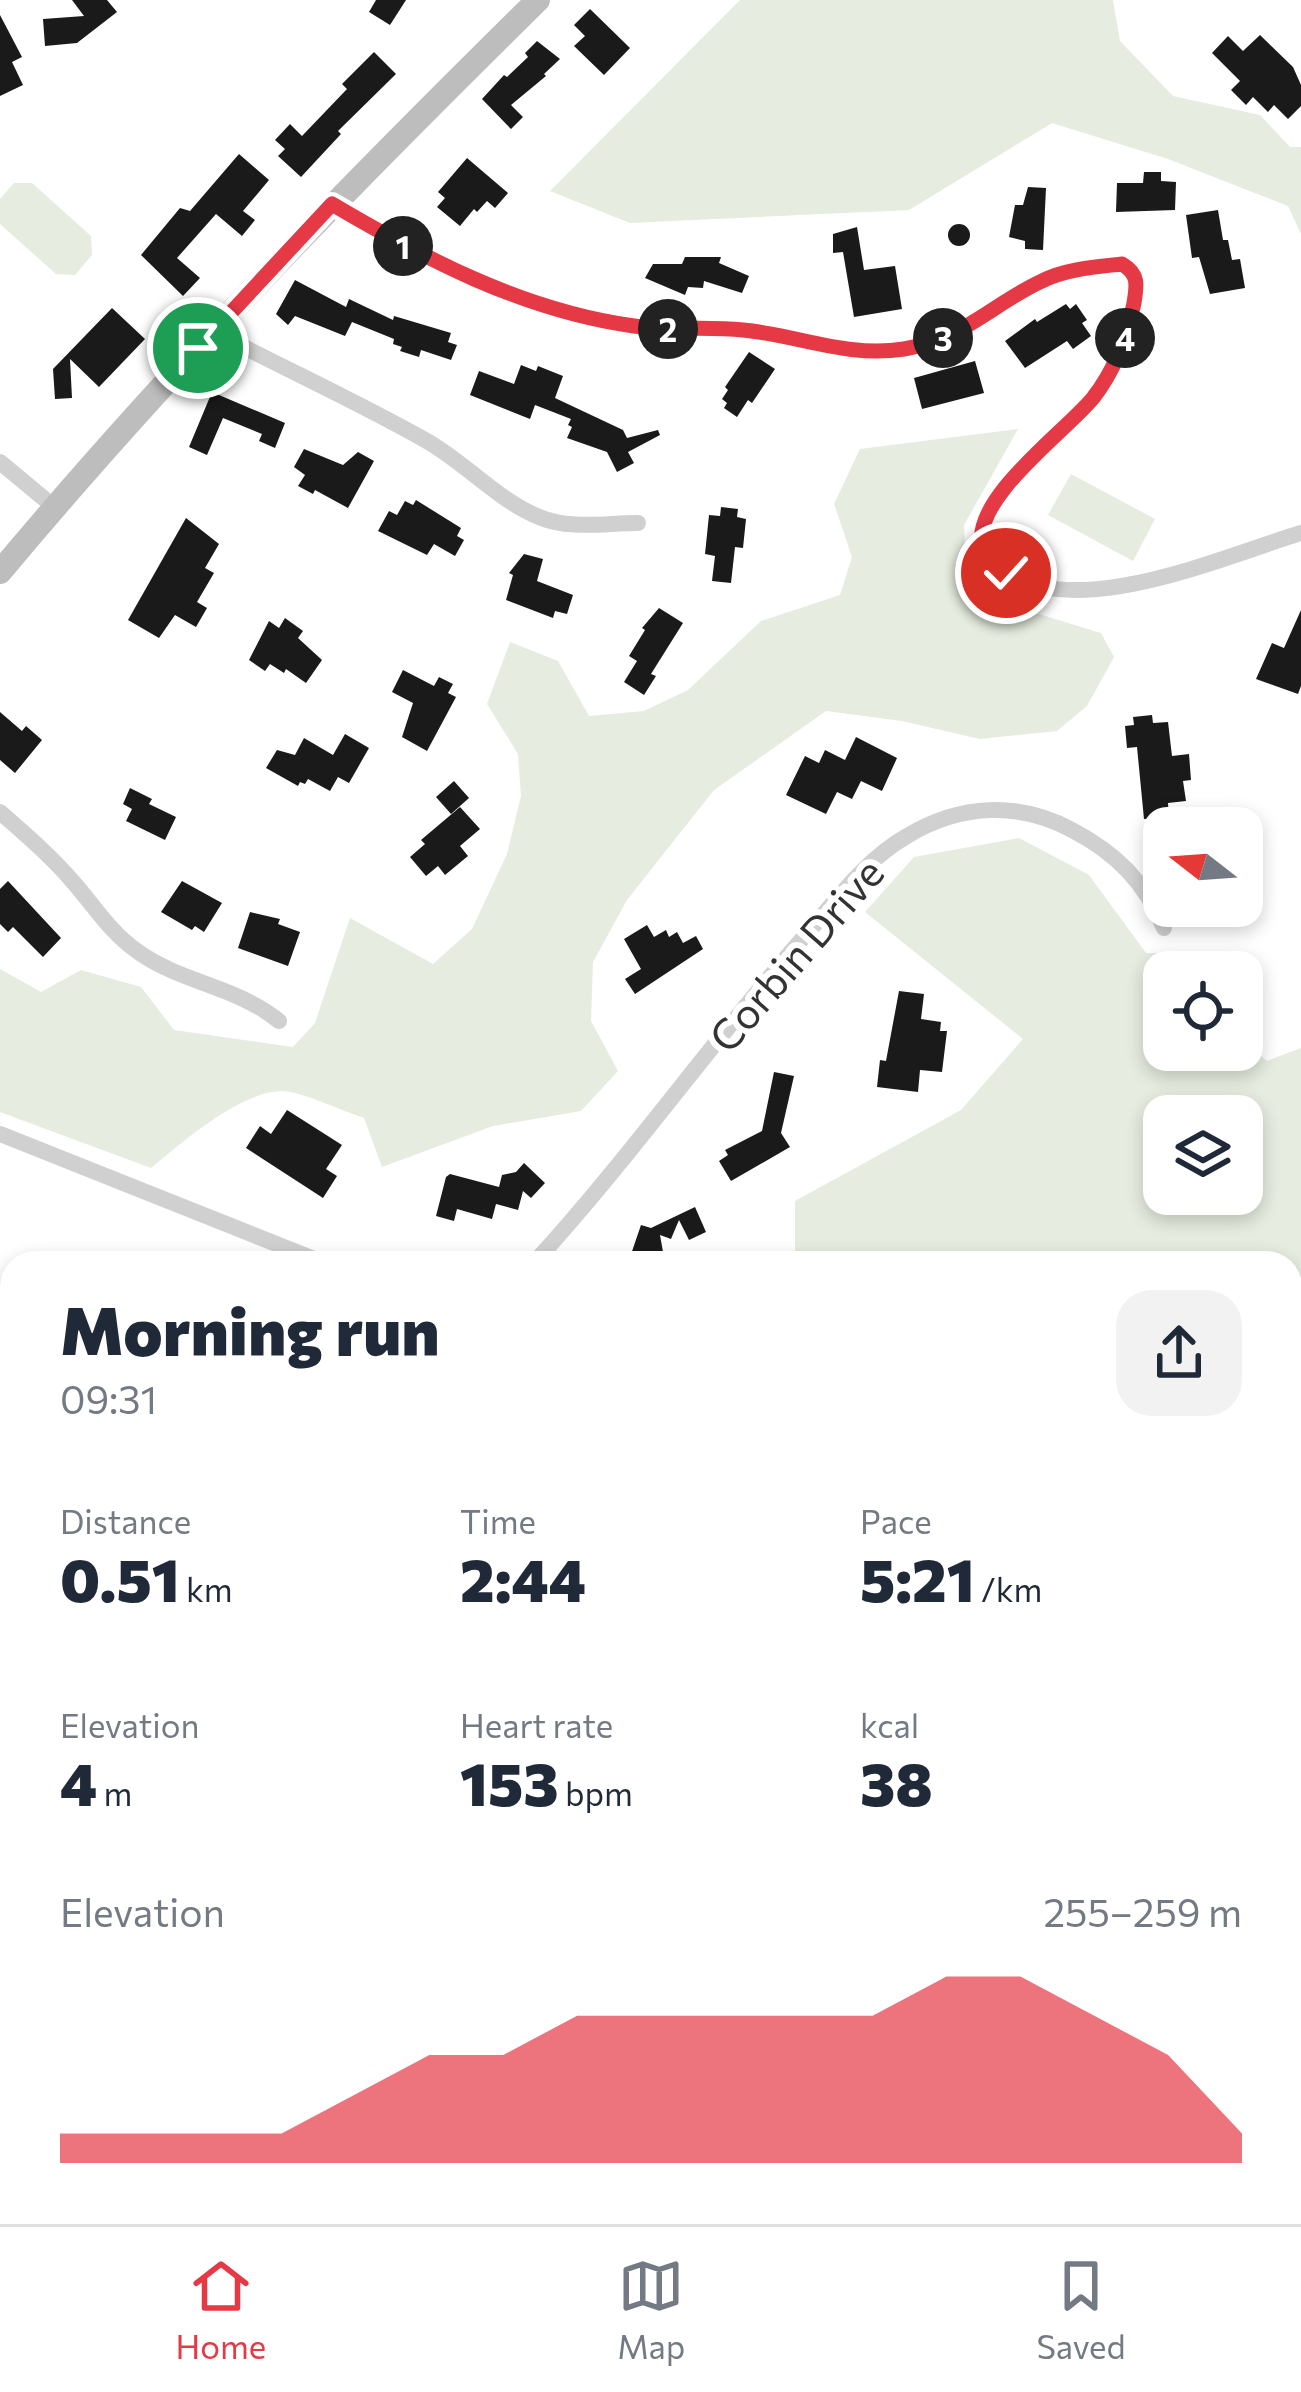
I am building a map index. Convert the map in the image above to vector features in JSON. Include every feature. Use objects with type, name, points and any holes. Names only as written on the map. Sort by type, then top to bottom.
[{"type":"street","points":[[0,572],[332,204],[538,0]]},
{"type":"street","points":[[332,204],[448,269],[591,317],[675,330],[745,330],[848,350],[903,349],[929,343],[984,319],[1040,281],[1122,264],[1138,282],[1120,351],[1090,401],[988,512],[983,528],[985,552],[1006,573],[1027,583],[1071,592],[1130,585],[1301,533]]},
{"type":"street","points":[[213,332],[427,441],[473,470],[515,506],[541,518],[584,525],[638,523]]},
{"type":"street","points":[[0,462],[54,507]]},
{"type":"street","name":"Corbin Drive","points":[[545,1251],[604,1185],[752,997],[867,866],[909,834],[941,819],[1011,808],[1060,824],[1131,872],[1164,928]]},
{"type":"street","points":[[0,812],[45,852],[119,938],[140,954],[240,995],[279,1021]]},
{"type":"street","points":[[0,1134],[294,1251]]},
{"type":"shaded area","points":[[740,0],[1113,0],[1120,41],[1173,96],[1260,115],[1290,147],[1301,147],[1301,234],[1288,206],[1168,159],[1052,123],[909,210],[630,223],[550,191]]},
{"type":"shaded area","points":[[14,183],[32,183],[91,236],[92,255],[75,275],[56,274],[0,224],[0,199]]},
{"type":"shaded area","points":[[1018,429],[964,525],[966,566],[987,598],[1101,633],[1114,657],[1087,706],[1057,731],[980,739],[902,721],[826,711],[714,790],[627,900],[593,962],[591,1021],[618,1071],[581,1111],[493,1126],[382,1167],[364,1118],[291,1092],[274,1092],[216,1117],[151,1168],[0,1112],[0,969],[41,992],[81,970],[141,987],[174,1030],[293,1047],[315,1023],[350,918],[433,964],[472,929],[507,854],[521,796],[518,754],[487,704],[510,642],[558,661],[589,716],[644,711],[688,690],[761,621],[840,595],[852,557],[834,504],[860,449]]},
{"type":"shaded area","points":[[1071,474],[1155,519],[1133,561],[1048,515]]},
{"type":"shaded area","points":[[1019,838],[1089,875],[1145,951],[1143,1071],[1263,1071],[1263,1057],[1267,1061],[1301,1048],[1301,1251],[795,1251],[795,1201],[961,1110],[1023,1039],[865,912],[914,857]]},
{"type":"building","points":[[72,0],[107,0],[117,12],[77,43],[45,46],[43,19],[84,16]]},
{"type":"building","points":[[376,0],[406,0],[390,25],[369,12]]},
{"type":"building","points":[[590,9],[630,48],[604,75],[574,46],[585,36],[574,25]]},
{"type":"building","points":[[0,15],[22,57],[12,62],[23,85],[0,96]]},
{"type":"building","points":[[1260,35],[1293,67],[1301,85],[1301,106],[1288,119],[1274,105],[1268,112],[1253,97],[1246,105],[1231,90],[1240,81],[1212,53],[1228,36],[1243,51]]},
{"type":"building","points":[[537,41],[560,59],[511,105],[523,117],[511,129],[482,99],[528,57],[525,53]]},
{"type":"building","points":[[374,52],[396,74],[338,131],[341,134],[301,177],[278,156],[285,149],[275,140],[290,124],[302,136]]},
{"type":"building","points":[[239,154],[269,180],[243,211],[255,220],[242,236],[216,214],[177,258],[200,278],[183,296],[141,255],[180,208],[190,211]]},
{"type":"building","points":[[467,158],[508,193],[495,208],[487,201],[477,212],[474,209],[460,226],[437,207],[445,198],[438,192]]},
{"type":"building","points":[[1144,172],[1161,172],[1161,181],[1176,182],[1175,210],[1116,212],[1117,183],[1143,183]]},
{"type":"building","points":[[1028,187],[1046,188],[1043,250],[1025,249],[1025,241],[1009,237],[1015,205],[1023,205]]},
{"type":"building","points":[[1218,210],[1223,240],[1228,240],[1232,260],[1240,259],[1245,288],[1210,294],[1199,257],[1192,258],[1186,215]]},
{"type":"building","points":[[959,224],[970,235],[959,246],[948,235]]},
{"type":"building","points":[[857,227],[864,270],[895,266],[902,309],[854,317],[843,252],[833,253],[833,234]]},
{"type":"building","points":[[685,257],[721,257],[719,263],[749,276],[742,293],[704,281],[703,288],[688,287],[685,295],[645,278],[653,264],[682,264]]},
{"type":"building","points":[[295,280],[346,307],[349,299],[393,320],[394,316],[451,333],[448,342],[457,345],[451,360],[421,350],[419,357],[400,351],[394,339],[352,322],[345,336],[295,316],[288,325],[276,314]]},
{"type":"building","points":[[1066,304],[1070,309],[1076,304],[1091,336],[1073,349],[1067,341],[1025,368],[1005,341]]},
{"type":"building","points":[[112,308],[145,339],[99,387],[70,359],[72,398],[55,399],[53,369]]},
{"type":"building","points":[[749,352],[775,369],[737,417],[724,408],[727,403],[722,399]]},
{"type":"building","points":[[975,361],[984,393],[922,409],[914,378]]},
{"type":"building","points":[[521,365],[563,376],[555,398],[623,430],[627,438],[658,430],[660,435],[628,452],[634,463],[617,472],[607,452],[567,438],[571,419],[535,405],[530,419],[470,395],[479,371],[514,384]]},
{"type":"building","points":[[212,392],[285,423],[275,448],[259,441],[262,434],[223,418],[207,455],[189,447]]},
{"type":"building","points":[[304,449],[343,465],[358,452],[374,461],[348,508],[298,486],[305,475],[294,467]]},
{"type":"building","points":[[416,500],[461,528],[457,536],[464,540],[455,556],[434,544],[427,555],[378,531],[389,511],[397,515],[405,501],[413,505]]},
{"type":"building","points":[[721,507],[738,509],[737,517],[746,519],[743,548],[735,547],[731,583],[712,581],[715,556],[705,554],[709,515],[720,516]]},
{"type":"building","points":[[186,518],[219,544],[205,568],[214,573],[197,602],[207,608],[196,627],[175,615],[159,638],[128,620]]},
{"type":"building","points":[[524,554],[543,559],[537,581],[573,595],[567,614],[555,611],[553,618],[506,600],[513,575],[509,573]]},
{"type":"building","points":[[659,608],[683,623],[651,674],[656,676],[644,695],[624,682],[637,661],[629,656],[642,628]]},
{"type":"building","points":[[1301,610],[1298,694],[1256,679],[1272,643],[1284,648]]},
{"type":"building","points":[[285,618],[303,631],[298,638],[322,660],[306,683],[286,669],[284,673],[270,664],[265,671],[249,660],[269,621],[279,628]]},
{"type":"building","points":[[403,670],[434,686],[439,677],[453,684],[448,693],[456,697],[427,751],[402,737],[413,703],[392,692]]},
{"type":"building","points":[[0,712],[22,731],[26,726],[42,740],[15,773],[0,760]]},
{"type":"building","points":[[1152,715],[1153,723],[1168,722],[1172,756],[1189,754],[1191,780],[1183,781],[1186,801],[1143,809],[1137,747],[1127,748],[1125,726],[1134,725],[1133,717]]},
{"type":"building","points":[[345,734],[369,748],[349,783],[338,777],[330,791],[308,779],[298,786],[266,768],[277,750],[295,755],[304,738],[333,755]]},
{"type":"building","points":[[856,737],[897,758],[882,791],[861,781],[852,799],[837,792],[826,814],[786,795],[805,756],[819,763],[825,750],[845,760]]},
{"type":"building","points":[[454,781],[469,798],[451,814],[436,797]]},
{"type":"building","points":[[130,788],[176,817],[165,840],[126,821],[132,809],[123,804]]},
{"type":"building","points":[[460,807],[480,829],[460,846],[468,856],[445,875],[438,866],[426,876],[410,857],[425,844],[421,840]]},
{"type":"building","points":[[8,881],[61,938],[43,957],[13,927],[8,932],[0,924],[0,889]]},
{"type":"building","points":[[182,881],[222,903],[204,932],[161,912]]},
{"type":"building","points":[[250,912],[280,919],[278,924],[300,932],[288,966],[238,948]]},
{"type":"building","points":[[647,925],[654,937],[666,930],[669,937],[677,932],[683,943],[696,936],[703,949],[635,994],[625,979],[641,969],[624,939]]},
{"type":"building","points":[[899,991],[924,994],[921,1019],[941,1022],[940,1031],[947,1031],[942,1072],[920,1070],[918,1092],[877,1087]]},
{"type":"building","points":[[774,1072],[794,1076],[781,1133],[790,1147],[731,1181],[719,1161],[728,1155],[725,1150],[762,1131]]},
{"type":"building","points":[[287,1110],[342,1145],[326,1169],[337,1176],[323,1198],[246,1148],[260,1126],[271,1134]]},
{"type":"building","points":[[524,1163],[545,1183],[531,1198],[523,1191],[518,1210],[496,1204],[492,1219],[457,1209],[454,1221],[436,1216],[450,1174],[499,1187],[502,1175],[516,1172]]},
{"type":"building","points":[[695,1207],[706,1232],[689,1240],[679,1220],[671,1239],[660,1235],[663,1251],[632,1251],[641,1225],[651,1228]]},
{"type":"route","points":[[198,348],[332,204],[448,269],[591,317],[675,330],[745,330],[812,346],[867,352],[929,343],[984,319],[1040,281],[1122,264],[1138,282],[1129,326],[1106,380],[988,512],[982,544],[992,562],[1006,573]]}]
